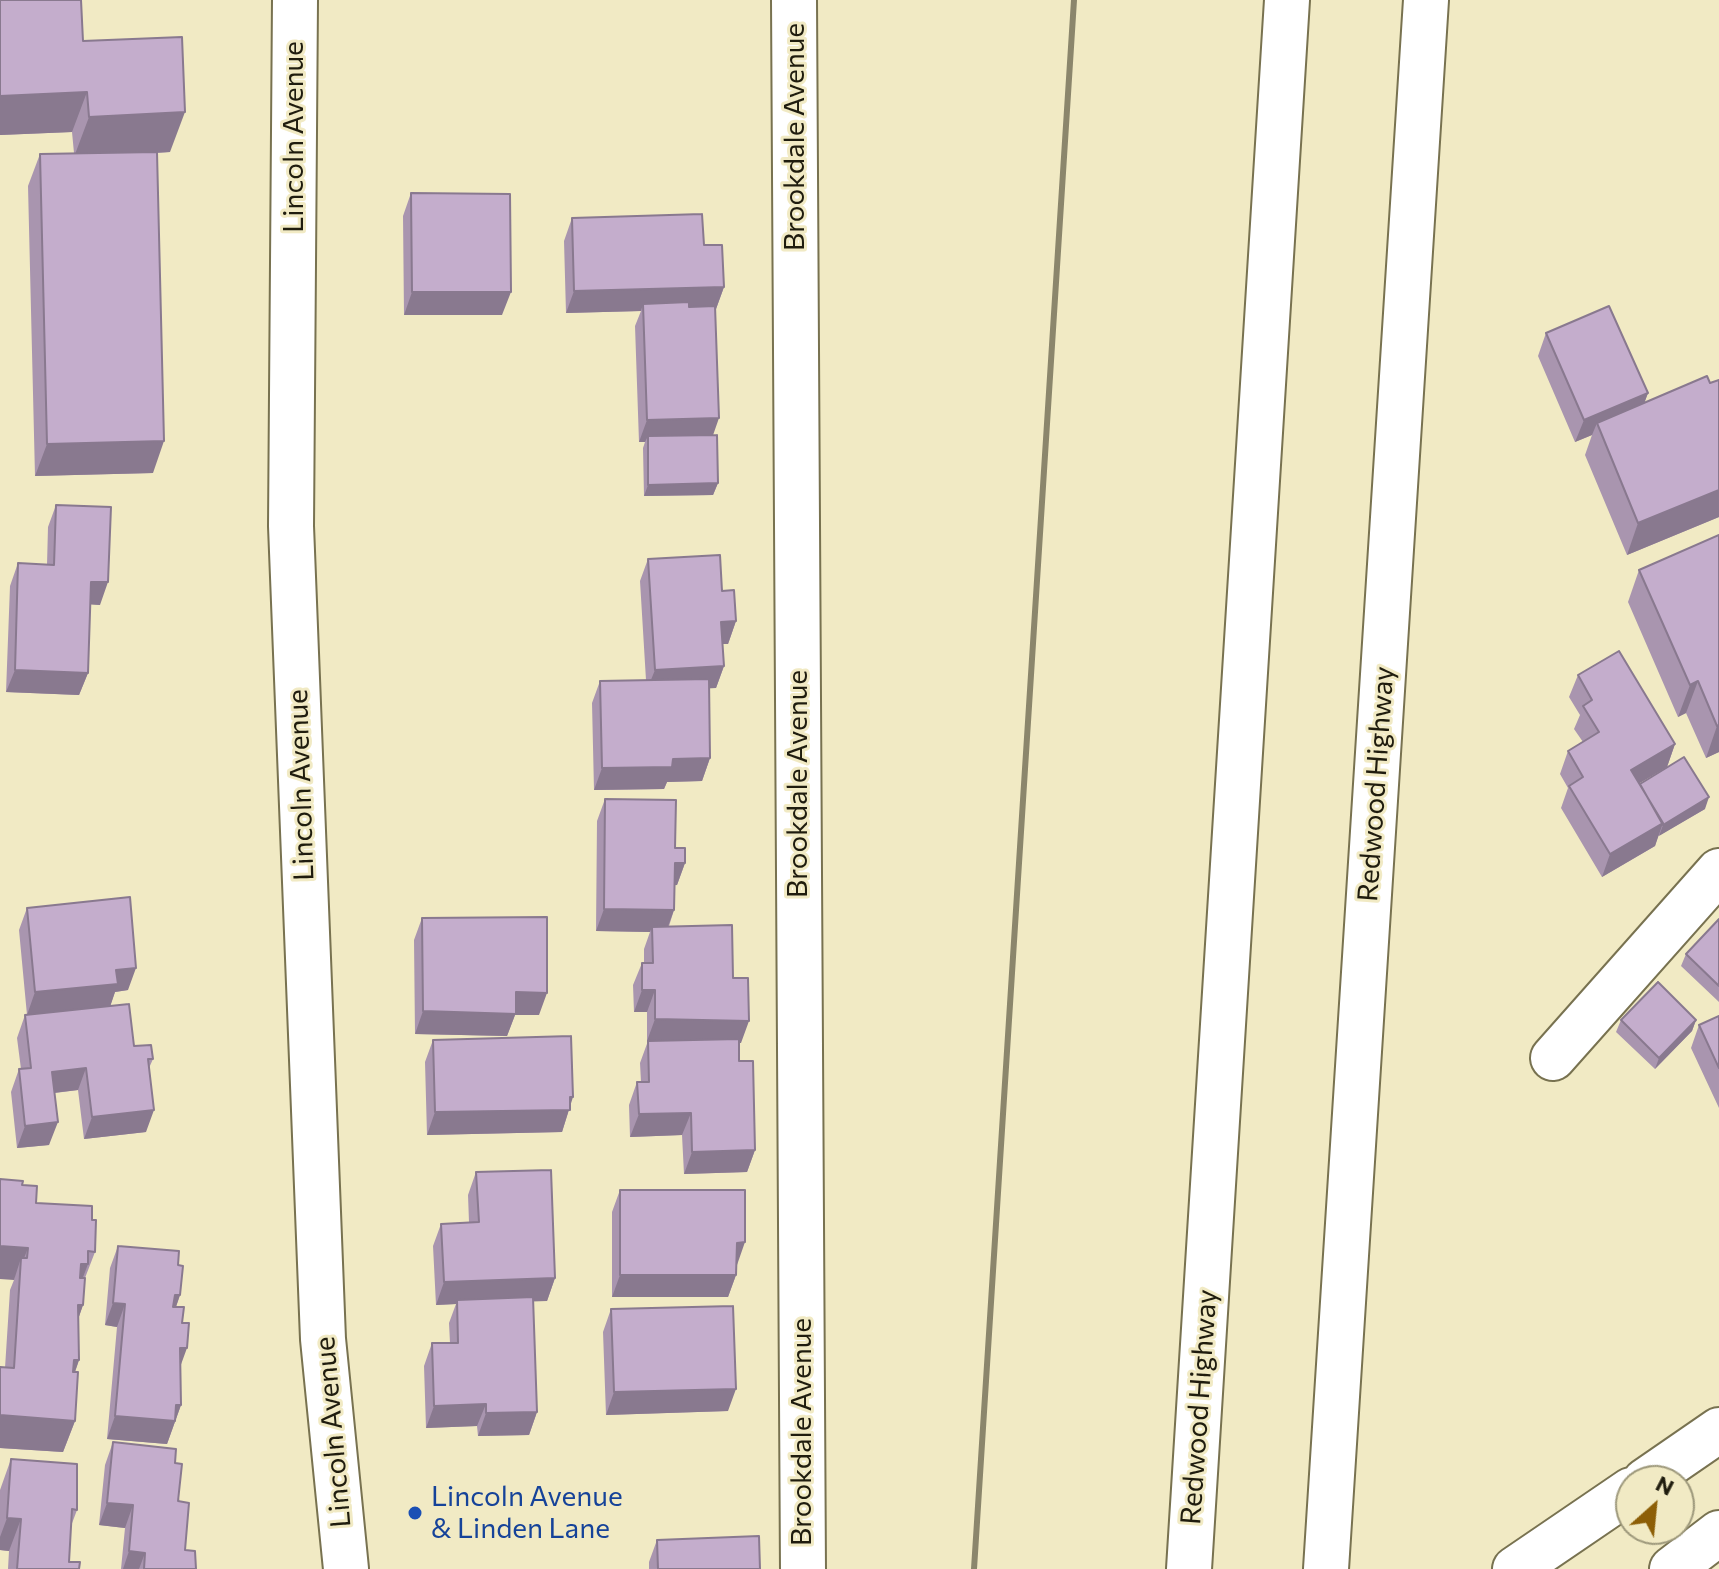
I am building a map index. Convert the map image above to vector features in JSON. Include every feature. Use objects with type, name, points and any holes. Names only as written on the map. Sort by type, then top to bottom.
[{"type":"main road","name":"Lincoln Avenue","points":[[295,0],[291,526],[323,1339],[346,1569]]},
{"type":"main road","name":"Brookdale Avenue","points":[[794,0],[803,1569]]},
{"type":"main road","name":"Redwood Highway","points":[[1189,1569],[1287,0]]},
{"type":"main road","name":"Redwood Highway","points":[[1326,1569],[1426,0]]},
{"type":"main road","points":[[1553,1058],[1719,871]]},
{"type":"main road","points":[[1668,1465],[1719,1430]]},
{"type":"main road","points":[[1515,1569],[1615,1501]]},
{"type":"main road","points":[[1672,1569],[1719,1533]]},
{"type":"building","points":[[0,0],[81,0],[83,41],[182,37],[185,112],[89,117],[87,92],[0,96]]},
{"type":"building","points":[[157,152],[164,441],[47,444],[40,154]]},
{"type":"building","points":[[411,193],[510,194],[511,292],[412,292]]},
{"type":"building","points":[[702,214],[704,245],[722,245],[724,287],[574,291],[572,218]]},
{"type":"building","points":[[689,302],[689,307],[715,306],[719,418],[647,420],[643,304]]},
{"type":"building","points":[[1609,306],[1648,393],[1584,420],[1546,333]]},
{"type":"building","points":[[1707,376],[1710,383],[1719,380],[1719,490],[1638,523],[1597,423]]},
{"type":"building","points":[[717,435],[718,483],[648,485],[648,436]]},
{"type":"building","points":[[56,505],[111,507],[108,582],[91,582],[88,673],[15,670],[18,563],[54,565]]},
{"type":"building","points":[[1719,535],[1717,726],[1698,681],[1690,685],[1639,570]]},
{"type":"building","points":[[720,555],[722,591],[734,590],[736,621],[721,622],[724,666],[655,670],[648,559]]},
{"type":"building","points":[[1619,651],[1675,744],[1631,770],[1663,823],[1610,854],[1569,786],[1583,777],[1568,751],[1599,732],[1583,706],[1592,700],[1578,675]]},
{"type":"building","points":[[709,679],[710,758],[673,759],[672,767],[602,768],[600,681]]},
{"type":"building","points":[[1684,757],[1709,797],[1663,825],[1640,784]]},
{"type":"building","points":[[605,799],[676,800],[675,848],[685,848],[685,863],[675,863],[674,910],[604,909]]},
{"type":"building","points":[[130,897],[136,968],[116,970],[118,984],[35,992],[27,908]]},
{"type":"building","points":[[547,917],[547,993],[516,992],[516,1014],[423,1011],[422,918]]},
{"type":"building","points":[[1719,919],[1719,986],[1686,954]]},
{"type":"building","points":[[732,925],[733,978],[748,978],[749,1021],[655,1019],[655,990],[642,990],[642,963],[653,963],[652,927]]},
{"type":"building","points":[[1658,982],[1696,1020],[1659,1058],[1621,1020]]},
{"type":"building","points":[[129,1004],[134,1046],[151,1045],[153,1059],[148,1059],[154,1110],[92,1117],[86,1068],[52,1072],[58,1122],[25,1126],[19,1069],[31,1068],[25,1015]]},
{"type":"building","points":[[1719,1016],[1719,1068],[1699,1025]]},
{"type":"building","points":[[571,1036],[573,1097],[570,1097],[570,1110],[435,1112],[433,1040]]},
{"type":"building","points":[[739,1039],[739,1061],[753,1061],[755,1150],[692,1152],[691,1113],[639,1114],[637,1082],[649,1082],[648,1041]]},
{"type":"building","points":[[551,1170],[555,1278],[444,1282],[441,1224],[479,1222],[476,1172]]},
{"type":"building","points":[[0,1179],[37,1186],[36,1203],[92,1206],[92,1220],[96,1220],[95,1252],[88,1251],[88,1264],[81,1264],[80,1278],[85,1278],[83,1305],[78,1305],[79,1360],[74,1360],[73,1372],[78,1372],[75,1421],[0,1415],[0,1367],[14,1368],[21,1258],[27,1258],[28,1248],[0,1246]]},
{"type":"building","points":[[620,1190],[745,1190],[745,1242],[737,1243],[736,1275],[620,1275]]},
{"type":"building","points":[[118,1246],[179,1251],[178,1265],[183,1266],[180,1295],[175,1295],[173,1307],[184,1307],[182,1323],[189,1323],[187,1348],[180,1348],[181,1405],[176,1405],[175,1421],[115,1416],[125,1304],[113,1303]]},
{"type":"building","points":[[533,1297],[537,1412],[486,1413],[486,1404],[434,1406],[432,1343],[458,1343],[457,1300]]},
{"type":"building","points":[[733,1306],[736,1389],[614,1392],[611,1309]]},
{"type":"building","points":[[113,1442],[176,1449],[175,1463],[182,1464],[178,1501],[189,1503],[185,1550],[195,1551],[196,1569],[144,1569],[145,1553],[129,1551],[133,1505],[107,1503]]},
{"type":"building","points":[[11,1459],[77,1464],[77,1510],[72,1509],[69,1562],[80,1562],[79,1569],[17,1569],[21,1519],[7,1518]]},
{"type":"building","points":[[759,1536],[760,1569],[658,1569],[657,1540]]},
{"type":"railway","points":[[974,1569],[1074,0]]},
{"type":"place","name":"Lincoln Avenue & Linden Lane","points":[[415,1513]]}]
